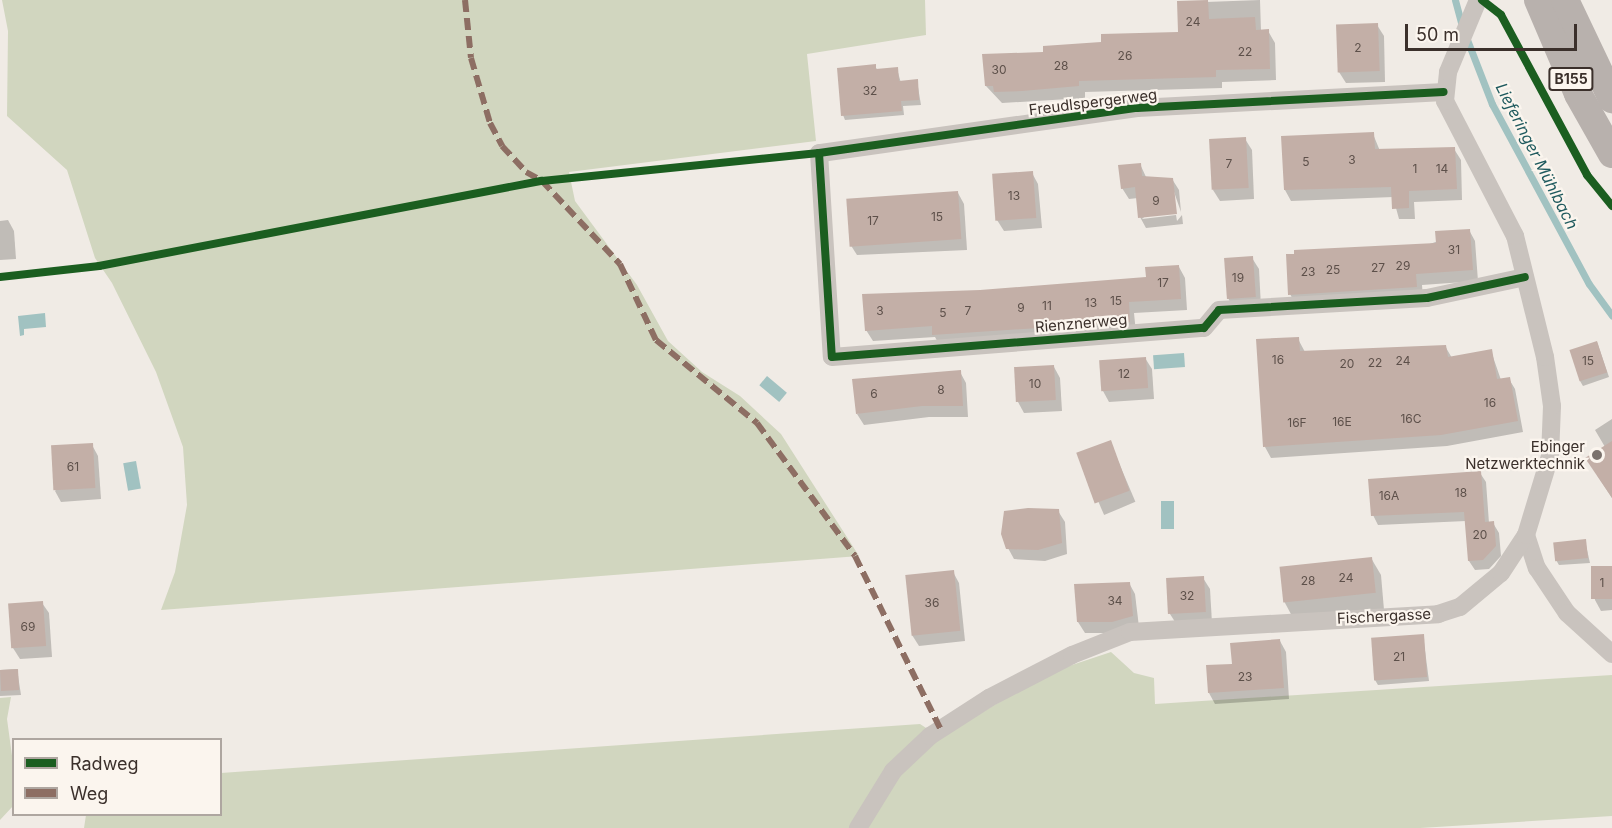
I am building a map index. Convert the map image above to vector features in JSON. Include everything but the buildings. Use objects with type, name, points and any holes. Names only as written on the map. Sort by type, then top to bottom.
[{"type":"main road","name":"B155","points":[[1538,0],[1578,94],[1612,154]]},
{"type":"main road","name":"B155","points":[[1565,0],[1612,99]]},
{"type":"street","points":[[1444,92],[1459,45],[1475,7]]},
{"type":"street","name":"Freudlspergerweg","points":[[819,153],[1137,108],[1444,92]]},
{"type":"street","name":"Fischergasse","points":[[858,828],[893,771],[930,736],[989,698],[1072,655],[1130,632],[1438,614],[1460,607],[1501,573],[1527,535],[1550,456],[1552,406],[1515,236],[1447,107],[1444,92]]},
{"type":"street","name":"Rienznerweg","points":[[819,153],[832,357],[1204,328],[1219,310],[1427,298],[1525,277]]},
{"type":"street","points":[[1527,535],[1537,568],[1567,613],[1612,654]]},
{"type":"green space","points":[[2,0],[925,0],[926,35],[807,54],[816,141],[569,172],[575,201],[637,285],[668,341],[702,372],[740,396],[781,434],[859,556],[161,610],[175,572],[187,505],[183,447],[156,372],[112,283],[95,258],[67,170],[7,116],[8,31]]},
{"type":"green space","points":[[1111,652],[1134,673],[1154,678],[1155,704],[1612,675],[1612,816],[1420,828],[84,828],[86,816],[222,816],[222,773],[920,724],[940,737],[1051,672]]},
{"type":"green space","points":[[11,697],[7,719],[12,756],[12,807],[0,820],[0,698]]},
{"type":"water","points":[[45,313],[46,327],[24,329],[24,335],[20,336],[18,316]]},
{"type":"water","points":[[1184,353],[1185,367],[1154,369],[1153,355]]},
{"type":"water","points":[[767,376],[787,393],[779,402],[759,385]]},
{"type":"water","points":[[136,461],[141,489],[128,491],[123,463]]},
{"type":"water","points":[[1161,501],[1174,501],[1174,529],[1161,529]]},
{"type":"waterway","name":"Lieferinger Mühlbach","points":[[1455,0],[1462,26]]},
{"type":"waterway","name":"Lieferinger Mühlbach","points":[[1466,37],[1492,104],[1589,284],[1612,316]]},
{"type":"marked path","points":[[465,0],[471,58],[490,123],[502,146],[526,172],[542,181],[620,264],[656,340],[757,423],[855,556],[940,728]]},
{"type":"cycle path","points":[[1482,0],[1501,15],[1587,175],[1612,206]]},
{"type":"cycle path","points":[[0,277],[99,266],[542,181],[819,153],[1137,108],[1444,92]]},
{"type":"cycle path","points":[[819,153],[832,357],[1204,328],[1219,310],[1427,298],[1525,277]]},
{"type":"place","name":"Ebinger Netzwerktechnik","points":[[1597,455]]}]
